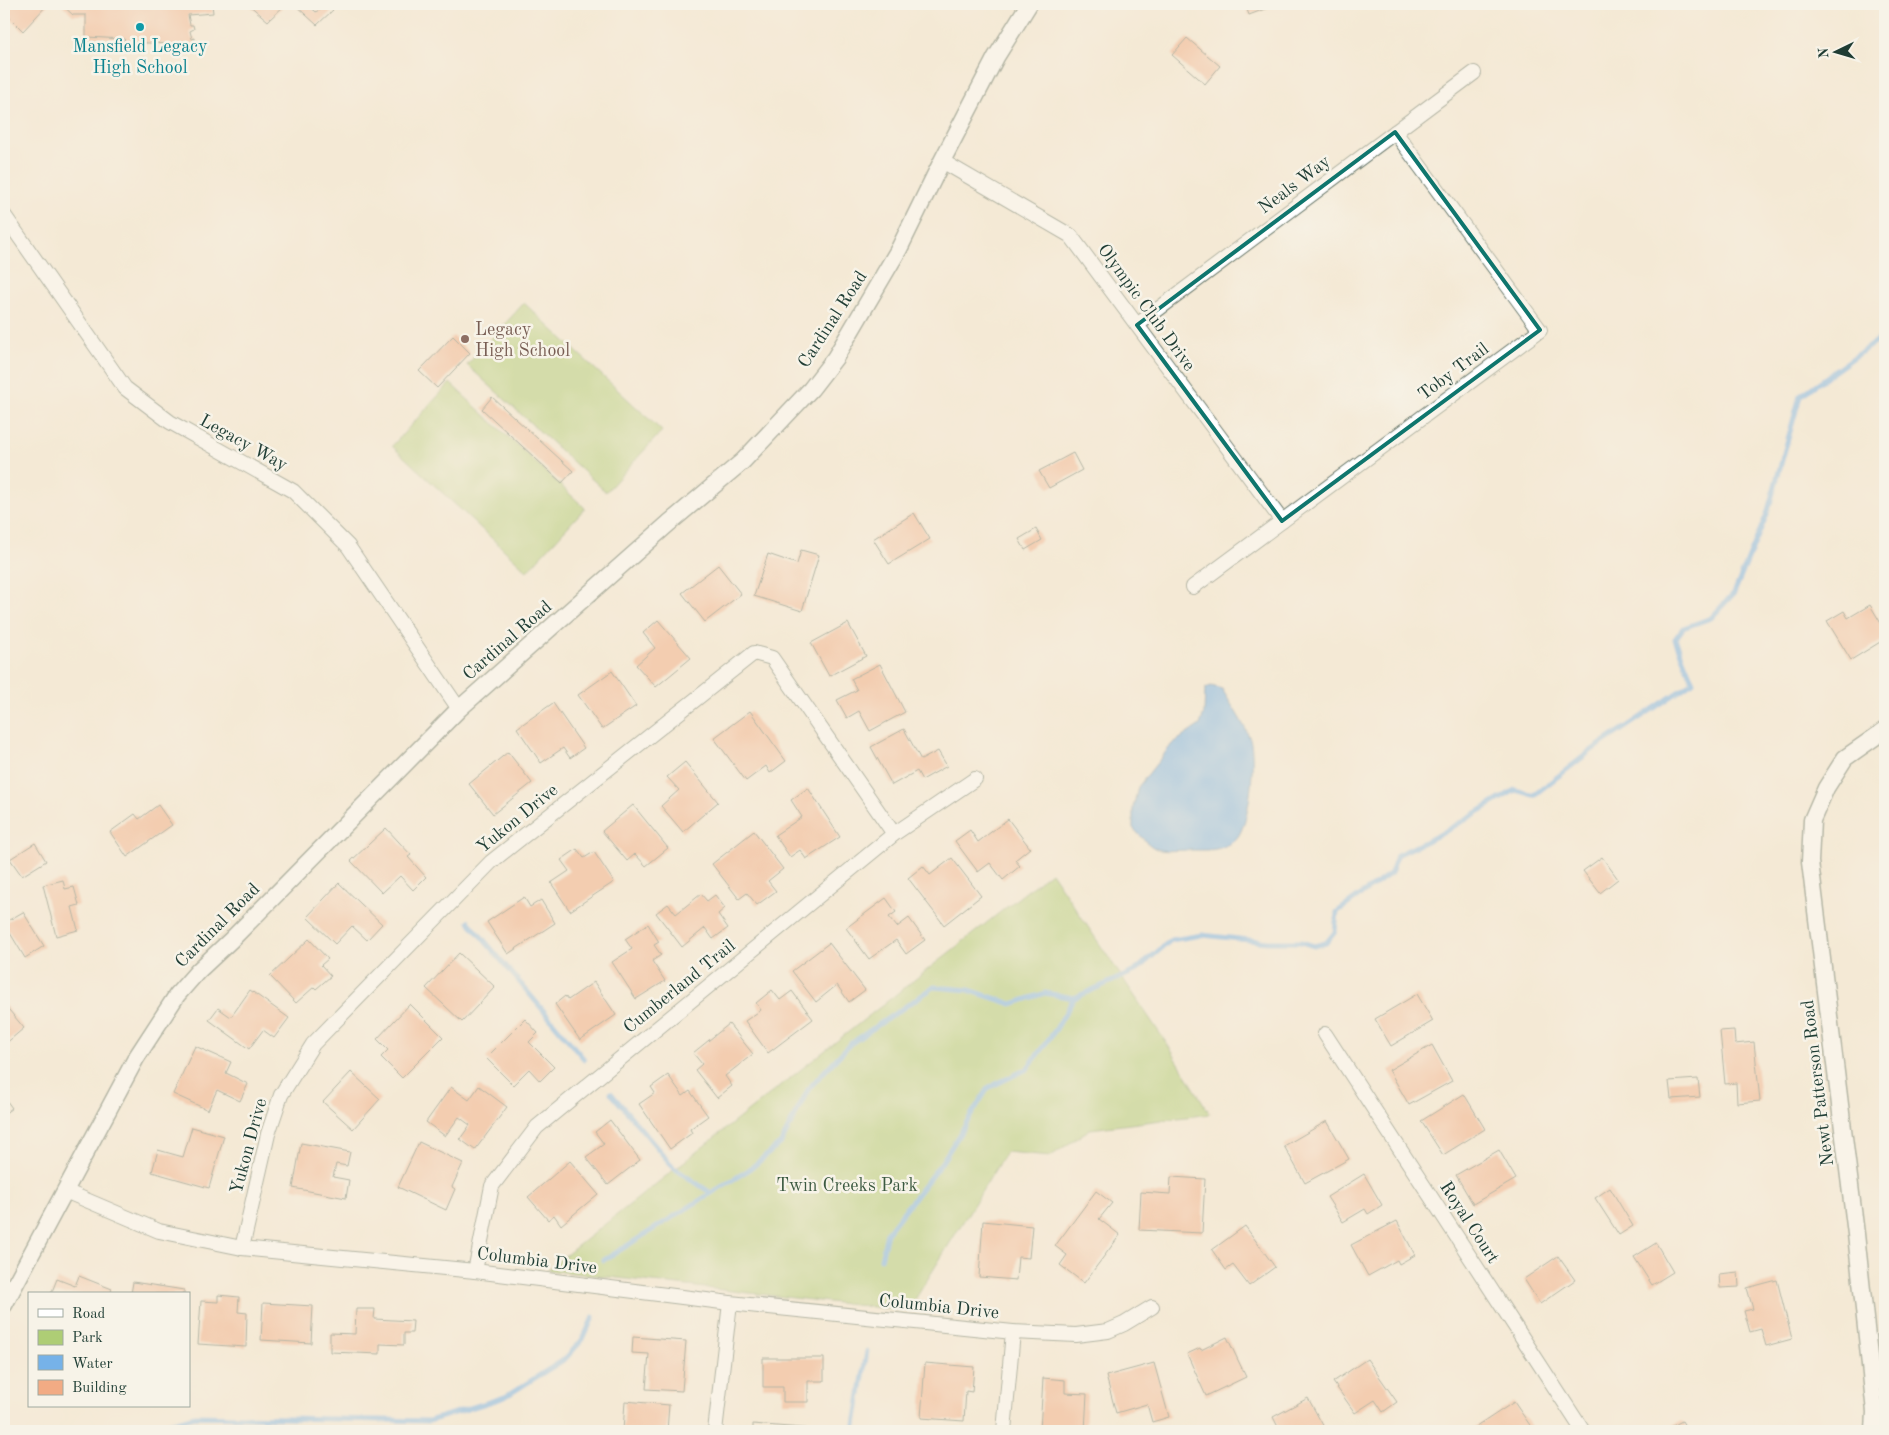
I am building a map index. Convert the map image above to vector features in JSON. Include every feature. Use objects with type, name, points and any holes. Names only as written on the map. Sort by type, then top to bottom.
[{"type":"street","name":"Cardinal Road","points":[[4,1305],[136,1058],[176,995],[198,970],[231,940],[458,709],[743,461],[810,389],[834,358],[899,249],[996,57],[1029,4]]},
{"type":"street","name":"Neals Way","points":[[1137,325],[1474,73]]},
{"type":"street","name":"Toby Trail","points":[[1193,587],[1540,330],[1395,132]]},
{"type":"street","name":"Olympic Club Drive","points":[[942,161],[1071,236],[1282,521]]},
{"type":"street","name":"Legacy Way","points":[[4,215],[124,388],[170,422],[293,490],[348,546],[458,709]]},
{"type":"street","name":"Yukon Drive","points":[[242,1248],[268,1134],[280,1095],[313,1044],[491,862],[754,653],[772,658],[894,834]]},
{"type":"street","name":"Newt Patterson Road","points":[[1874,1431],[1875,1412],[1856,1234],[1810,862],[1812,820],[1826,788],[1845,758],[1885,730]]},
{"type":"street","name":"Cumberland Trail","points":[[475,1271],[492,1186],[537,1127],[894,834],[975,779]]},
{"type":"street","name":"Royal Court","points":[[1325,1034],[1583,1431]]},
{"type":"street","name":"Columbia Drive","points":[[65,1191],[159,1231],[242,1248],[475,1271],[730,1303],[1013,1332],[1076,1335],[1108,1331],[1124,1324],[1152,1306]]},
{"type":"street","points":[[715,1431],[730,1303]]},
{"type":"street","points":[[1004,1431],[1013,1332]]},
{"type":"highlighted area","points":[[1395,132],[1540,330],[1282,521],[1137,325]]},
{"type":"green space","points":[[524,303],[662,431],[606,492],[467,365]]},
{"type":"green space","points":[[450,383],[585,508],[527,571],[392,446]]},
{"type":"green space","name":"Twin Creeks Park","points":[[1051,872],[1169,1047],[1210,1114],[1090,1129],[1051,1156],[1006,1152],[908,1311],[547,1270]]},
{"type":"water","points":[[1211,686],[1222,689],[1250,739],[1252,775],[1245,820],[1236,839],[1219,848],[1169,851],[1157,849],[1147,843],[1133,828],[1133,808],[1138,787],[1172,744],[1200,725],[1204,713],[1205,689]]},
{"type":"building","name":"Mansfield Legacy High School","points":[[4,4],[48,4],[23,31],[4,12]]},
{"type":"building","name":"Mansfield Legacy High School","points":[[61,4],[212,4],[213,13],[188,15],[190,25],[193,25],[194,29],[190,31],[192,39],[195,38],[195,43],[172,47],[171,44],[126,42],[124,39],[86,37],[86,15],[73,15]]},
{"type":"building","name":"Mansfield Legacy High School","points":[[248,4],[286,4],[268,21]]},
{"type":"building","points":[[294,4],[307,4],[316,12],[327,4],[333,10],[317,25]]},
{"type":"building","points":[[1245,4],[1278,4],[1249,15]]},
{"type":"building","points":[[1187,38],[1220,66],[1205,84],[1172,55]]},
{"type":"building","points":[[453,336],[470,353],[437,388],[419,371]]},
{"type":"building","points":[[492,397],[573,471],[562,483],[482,409]]},
{"type":"building","points":[[1073,453],[1082,470],[1049,488],[1039,471]]},
{"type":"building","points":[[914,513],[930,539],[889,564],[873,539]]},
{"type":"building","points":[[1036,529],[1042,540],[1025,550],[1019,539]]},
{"type":"building","points":[[801,550],[819,555],[802,611],[754,596],[768,554],[797,564]]},
{"type":"building","points":[[718,565],[741,594],[705,622],[682,593]]},
{"type":"building","points":[[1870,605],[1885,630],[1885,639],[1851,660],[1827,621],[1844,611],[1848,618]]},
{"type":"building","points":[[658,620],[691,658],[656,687],[636,665],[655,648],[643,633]]},
{"type":"building","points":[[848,623],[866,656],[829,676],[811,643]]},
{"type":"building","points":[[880,664],[905,712],[870,731],[859,711],[847,718],[837,700],[857,690],[851,679]]},
{"type":"building","points":[[612,671],[636,706],[602,729],[578,695]]},
{"type":"building","points":[[553,703],[584,748],[570,758],[563,748],[541,763],[517,728]]},
{"type":"building","points":[[750,711],[786,761],[770,773],[766,766],[746,781],[714,738]]},
{"type":"building","points":[[904,729],[921,760],[938,751],[947,766],[922,780],[917,771],[892,785],[871,747]]},
{"type":"building","points":[[508,752],[532,783],[493,814],[469,784]]},
{"type":"building","points":[[685,762],[718,802],[683,832],[661,806],[679,790],[667,777]]},
{"type":"building","points":[[808,788],[840,837],[806,859],[800,850],[790,857],[775,835],[802,817],[791,800]]},
{"type":"building","points":[[158,805],[172,825],[127,857],[110,832],[135,814],[139,819]]},
{"type":"building","points":[[633,805],[668,848],[646,866],[635,854],[627,861],[602,831]]},
{"type":"building","points":[[1008,819],[1030,848],[1015,860],[1020,866],[1003,880],[990,863],[978,872],[955,841],[970,830],[978,842]]},
{"type":"building","points":[[386,828],[411,855],[408,857],[426,877],[413,890],[400,876],[382,893],[351,861]]},
{"type":"building","points":[[754,831],[783,869],[768,881],[776,891],[757,905],[747,893],[739,899],[712,864]]},
{"type":"building","points":[[35,843],[46,861],[22,876],[10,859]]},
{"type":"building","points":[[577,849],[584,858],[594,852],[614,882],[570,911],[551,883],[569,871],[561,860]]},
{"type":"building","points":[[1602,857],[1618,879],[1600,893],[1583,871]]},
{"type":"building","points":[[952,858],[981,896],[944,925],[908,878],[923,866],[930,875]]},
{"type":"building","points":[[63,880],[65,889],[74,887],[79,905],[72,907],[78,930],[56,936],[43,885]]},
{"type":"building","points":[[339,883],[382,924],[367,940],[352,926],[335,944],[307,917]]},
{"type":"building","points":[[701,894],[707,901],[715,895],[725,908],[718,914],[728,928],[713,939],[705,928],[682,947],[656,913],[668,904],[676,914]]},
{"type":"building","points":[[524,897],[530,907],[541,900],[555,923],[508,954],[487,922]]},
{"type":"building","points":[[886,898],[896,912],[889,917],[897,927],[909,918],[925,940],[906,954],[896,940],[869,959],[846,928]]},
{"type":"building","points":[[23,912],[44,946],[25,958],[4,923]]},
{"type":"building","points":[[648,924],[659,942],[654,945],[661,955],[652,961],[665,981],[636,999],[612,962],[632,949],[625,939]]},
{"type":"building","points":[[309,939],[328,959],[321,965],[331,976],[316,989],[314,987],[296,1003],[270,976]]},
{"type":"building","points":[[829,943],[865,990],[849,1002],[837,985],[816,1002],[792,971]]},
{"type":"building","points":[[459,953],[495,987],[462,1022],[426,988]]},
{"type":"building","points":[[594,982],[616,1015],[580,1040],[555,1004],[565,996],[568,1000]]},
{"type":"building","points":[[250,990],[289,1018],[274,1038],[263,1030],[249,1049],[209,1020],[218,1008],[231,1017]]},
{"type":"building","points":[[772,990],[780,1000],[792,991],[813,1019],[768,1053],[745,1021],[761,1010],[756,1003]]},
{"type":"building","points":[[1417,994],[1433,1021],[1391,1046],[1375,1019]]},
{"type":"building","points":[[4,1004],[24,1028],[4,1045]]},
{"type":"building","points":[[410,1004],[443,1037],[402,1078],[381,1057],[388,1050],[377,1039]]},
{"type":"building","points":[[525,1019],[538,1033],[529,1042],[554,1067],[540,1081],[529,1069],[513,1085],[486,1058]]},
{"type":"building","points":[[729,1024],[753,1054],[725,1076],[732,1086],[717,1098],[695,1070],[702,1064],[693,1053]]},
{"type":"building","points":[[1734,1030],[1735,1044],[1754,1042],[1760,1101],[1737,1103],[1736,1083],[1725,1084],[1720,1031]]},
{"type":"building","points":[[1432,1045],[1452,1081],[1409,1105],[1389,1070]]},
{"type":"building","points":[[195,1046],[231,1062],[226,1073],[248,1084],[240,1101],[217,1090],[208,1110],[173,1094]]},
{"type":"building","points":[[351,1072],[380,1099],[353,1129],[323,1102]]},
{"type":"building","points":[[668,1075],[683,1096],[690,1091],[708,1116],[690,1129],[692,1133],[670,1149],[639,1104],[655,1093],[651,1087]]},
{"type":"building","points":[[1698,1079],[1700,1097],[1671,1099],[1669,1081]]},
{"type":"building","points":[[479,1086],[507,1107],[475,1150],[460,1139],[470,1125],[459,1117],[445,1136],[426,1122],[451,1087],[469,1100]]},
{"type":"building","points":[[1464,1094],[1485,1129],[1443,1155],[1421,1121]]},
{"type":"building","points":[[4,1097],[12,1108],[4,1114]]},
{"type":"building","points":[[610,1120],[640,1160],[608,1185],[586,1157],[604,1144],[595,1132]]},
{"type":"building","points":[[1327,1121],[1349,1159],[1305,1183],[1284,1146]]},
{"type":"building","points":[[192,1127],[224,1136],[209,1188],[152,1172],[158,1150],[183,1157]]},
{"type":"building","points":[[419,1142],[463,1163],[452,1187],[455,1189],[446,1210],[398,1187]]},
{"type":"building","points":[[301,1143],[350,1152],[347,1166],[336,1164],[333,1177],[349,1180],[346,1198],[293,1188]]},
{"type":"building","points":[[1499,1150],[1516,1179],[1473,1204],[1456,1175]]},
{"type":"building","points":[[570,1161],[598,1194],[561,1225],[554,1215],[548,1220],[528,1197]]},
{"type":"building","points":[[1364,1174],[1382,1205],[1368,1214],[1365,1209],[1343,1222],[1327,1197]]},
{"type":"building","points":[[1171,1177],[1205,1179],[1202,1233],[1139,1230],[1141,1192],[1170,1194]]},
{"type":"building","points":[[1610,1188],[1633,1226],[1619,1235],[1595,1198]]},
{"type":"building","points":[[1096,1191],[1112,1203],[1099,1219],[1120,1235],[1084,1283],[1060,1265],[1067,1255],[1055,1246]]},
{"type":"building","points":[[983,1221],[1032,1226],[1029,1258],[1018,1257],[1016,1280],[979,1277]]},
{"type":"building","points":[[1397,1221],[1415,1255],[1399,1264],[1397,1260],[1368,1276],[1351,1245]]},
{"type":"building","points":[[1245,1226],[1275,1267],[1249,1286],[1233,1265],[1226,1270],[1212,1250]]},
{"type":"building","points":[[1656,1243],[1673,1272],[1652,1285],[1634,1257]]},
{"type":"building","points":[[1558,1256],[1575,1280],[1540,1304],[1524,1279]]},
{"type":"building","points":[[1738,1272],[1739,1287],[1720,1288],[1719,1274]]},
{"type":"building","points":[[79,1276],[112,1289],[111,1292],[52,1292],[57,1279],[75,1286]]},
{"type":"building","points":[[1777,1280],[1792,1339],[1766,1346],[1761,1329],[1750,1332],[1744,1311],[1753,1309],[1747,1288]]},
{"type":"building","points":[[133,1282],[184,1290],[184,1292],[131,1292]]},
{"type":"building","points":[[218,1295],[239,1297],[238,1312],[247,1313],[246,1347],[198,1344],[201,1301],[218,1302]]},
{"type":"building","points":[[263,1303],[313,1306],[311,1343],[261,1340]]},
{"type":"building","points":[[356,1309],[375,1309],[374,1319],[413,1321],[412,1333],[404,1333],[404,1345],[380,1344],[380,1354],[330,1352],[330,1333],[355,1334]]},
{"type":"building","points":[[633,1337],[686,1341],[682,1391],[646,1389],[649,1354],[632,1353]]},
{"type":"building","points":[[1227,1337],[1246,1377],[1206,1396],[1187,1354],[1200,1348],[1201,1350]]},
{"type":"building","points":[[763,1358],[824,1358],[824,1381],[808,1381],[808,1402],[783,1402],[783,1387],[763,1387]]},
{"type":"building","points":[[1367,1359],[1397,1402],[1383,1412],[1375,1400],[1355,1413],[1333,1382]]},
{"type":"building","points":[[925,1363],[974,1367],[972,1392],[966,1391],[964,1421],[921,1418]]},
{"type":"building","points":[[1154,1363],[1169,1417],[1152,1422],[1147,1404],[1116,1413],[1106,1376]]},
{"type":"building","points":[[1043,1378],[1065,1380],[1065,1393],[1087,1394],[1085,1431],[1040,1431]]},
{"type":"building","points":[[1308,1398],[1326,1431],[1280,1431],[1273,1417]]},
{"type":"building","points":[[625,1401],[669,1405],[667,1431],[623,1431]]},
{"type":"building","points":[[1514,1402],[1534,1431],[1470,1431]]},
{"type":"building","points":[[1682,1421],[1688,1431],[1663,1431]]},
{"type":"building","points":[[753,1424],[813,1429],[813,1431],[753,1431]]},
{"type":"waterway","points":[[604,1260],[750,1169],[781,1143],[809,1088],[850,1044],[934,987],[969,990],[1012,1004],[1045,993],[1074,998],[1135,971],[1171,940],[1202,935],[1268,942],[1301,942],[1314,946],[1326,943],[1335,932],[1337,912],[1391,873],[1397,855],[1439,835],[1515,790],[1534,795],[1592,750],[1693,682],[1675,639],[1683,628],[1711,618],[1734,593],[1767,514],[1800,396],[1885,335]]},
{"type":"waterway","points":[[469,922],[584,1059]]},
{"type":"waterway","points":[[881,1259],[887,1233],[942,1162],[988,1088],[1027,1069],[1056,1029],[1074,998]]},
{"type":"waterway","points":[[611,1093],[674,1168],[711,1193]]},
{"type":"waterway","points":[[139,1431],[195,1416],[429,1421],[505,1397],[565,1359],[583,1339],[593,1317]]},
{"type":"waterway","points":[[854,1431],[867,1351]]},
{"type":"place","name":"Mansfield Legacy High School","points":[[140,27]]},
{"type":"place","name":"Legacy High School","points":[[465,339]]}]
